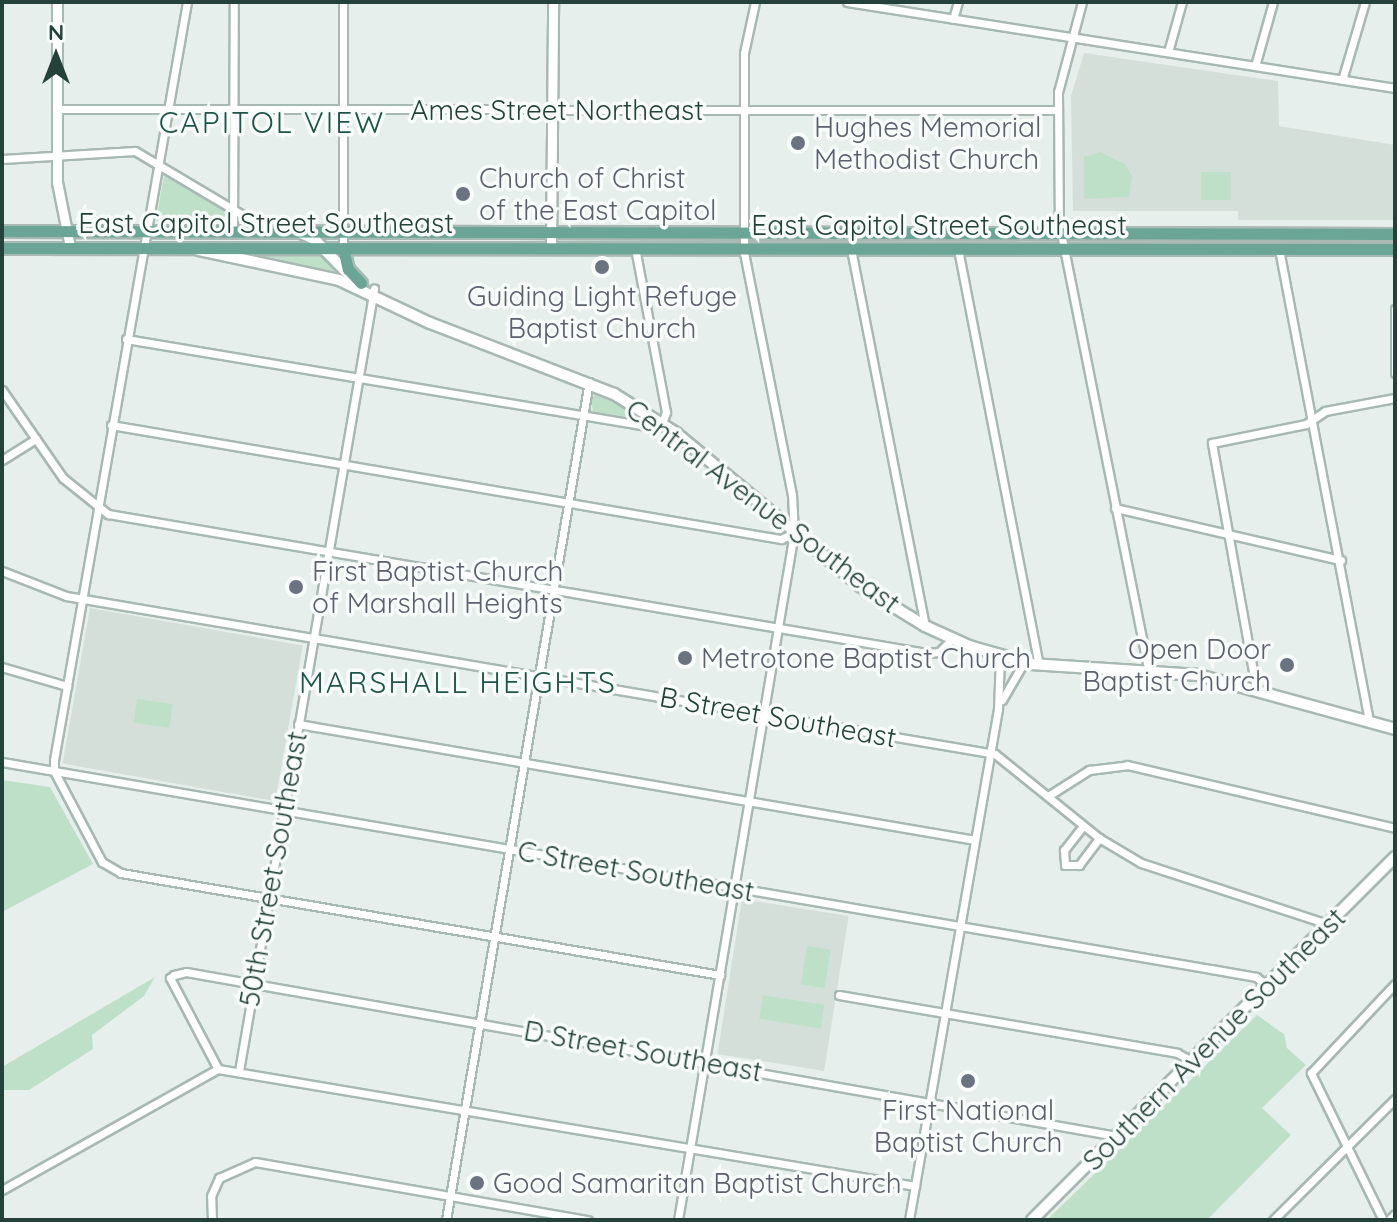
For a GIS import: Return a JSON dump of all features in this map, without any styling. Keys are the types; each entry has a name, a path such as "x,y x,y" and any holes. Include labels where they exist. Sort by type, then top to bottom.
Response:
{"main road":[{"path":"2,231 69,231 143,240 233,232 744,233 1063,241 1395,234"},
{"path":"299,232 322,248 345,276 361,283"},
{"name":"East Capitol Street Southeast","path":"2,248 70,247 143,240 189,248 958,249 1063,241 1279,249 1395,249"},
{"name":"Central Avenue Southeast","path":"189,248 325,276 373,292 476,342 589,382 662,423 860,586 952,639 1000,657 1024,662 1148,669 1256,688 1395,729"},
{"path":"343,248 348,269 373,292"},
{"name":"Southern Avenue Southeast","path":"1032,1220 1395,857"}],"street":[{"path":"57,2 57,154 70,247"},
{"path":"187,2 111,425 54,771 102,862 121,873 720,975"},
{"path":"233,232 234,2"},
{"path":"343,2 343,248"},
{"path":"551,248 553,2"},
{"path":"678,1220 794,533 792,495 744,248 745,44 755,2"},
{"path":"847,2 1395,88"},
{"path":"953,19 958,2"},
{"path":"1082,2 1057,110 1063,241 1148,669"},
{"path":"1168,52 1182,2"},
{"path":"1255,66 1273,2"},
{"path":"1342,80 1365,2"},
{"name":"Ames Street Northeast","path":"57,109 1057,110"},
{"path":"2,159 120,149 157,163 272,232"},
{"path":"126,339 642,426 662,423 665,409 635,248"},
{"path":"851,249 925,626"},
{"path":"958,249 1039,664"},
{"path":"1279,249 1341,560 1369,721"},
{"name":"50th Street Southeast","path":"239,1071 373,292"},
{"path":"1395,309 1395,373"},
{"path":"446,1220 589,382"},
{"path":"2,390 66,481 98,503 108,514 929,653 939,652 952,639"},
{"path":"1256,688 1212,443 1313,419 1325,411 1395,398"},
{"path":"111,425 778,539 794,533"},
{"path":"2,460 36,439"},
{"path":"1115,508 1341,560"},
{"name":"B Street Southeast","path":"2,571 38,589 81,599 990,753"},
{"path":"909,1220 998,709 1000,657"},
{"path":"998,709 1024,662"},
{"path":"2,667 67,686"},
{"path":"298,724 975,840"},
{"path":"990,753 1099,838 1164,873 1328,924"},
{"name":"C Street Southeast","path":"2,762 1256,977 1268,986"},
{"path":"1048,796 1083,773 1127,765 1395,828"},
{"path":"1083,826 1064,850 1065,865 1079,865 1099,838"},
{"name":"D Street Southeast","path":"218,1069 170,978 186,972 1117,1136"},
{"path":"1383,1220 1312,1077 1312,1067 1395,984"},
{"path":"839,995 1177,1053 1192,1061"},
{"path":"2,1190 218,1069 915,1186"},
{"path":"1273,1220 1395,1099"},
{"path":"212,1220 211,1196 219,1178 255,1162 588,1220"},
{"path":"1389,1220 1395,1214"}],"shaded area":[{"path":"1084,53 1278,81 1279,126 1395,145 1395,220 1238,220 1238,211 1073,211 1071,96"},
{"path":"90,608 303,646 275,801 63,764"},
{"path":"742,899 849,916 824,1071 717,1054"}],"green space":[{"path":"1100,152 1125,164 1132,176 1129,197 1084,199 1084,157"},
{"path":"1201,172 1231,172 1231,200 1201,200"},
{"path":"164,175 224,211 228,220 156,221"},
{"path":"241,254 323,254 335,271 320,271"},
{"path":"597,394 640,419 593,412 591,398"},
{"path":"137,699 173,704 169,728 134,723"},
{"path":"2,780 50,787 93,864 2,912"},
{"path":"807,946 831,950 825,988 801,985"},
{"path":"155,977 144,996 92,1035 93,1049 29,1090 2,1090 2,1067"},
{"path":"763,995 824,1005 820,1028 759,1019"},
{"path":"1257,1015 1284,1034 1287,1048 1306,1065 1262,1108 1291,1135 1207,1220 1047,1220"}],"place":[{"name":"Hughes Memorial Methodist Church","path":"798,143"},
{"name":"Church of Christ of the East Capitol","path":"463,194"},
{"name":"Guiding Light Refuge Baptist Church","path":"602,267"},
{"name":"First Baptist Church of Marshall Heights","path":"296,587"},
{"name":"Metrotone Baptist Church","path":"685,658"},
{"name":"Open Door Baptist Church","path":"1287,665"},
{"name":"First National Baptist Church","path":"968,1081"},
{"name":"Good Samaritan Baptist Church","path":"477,1183"}],"district":[{"name":"CAPITOL VIEW","path":"272,122"},
{"name":"MARSHALL HEIGHTS","path":"458,682"}]}
